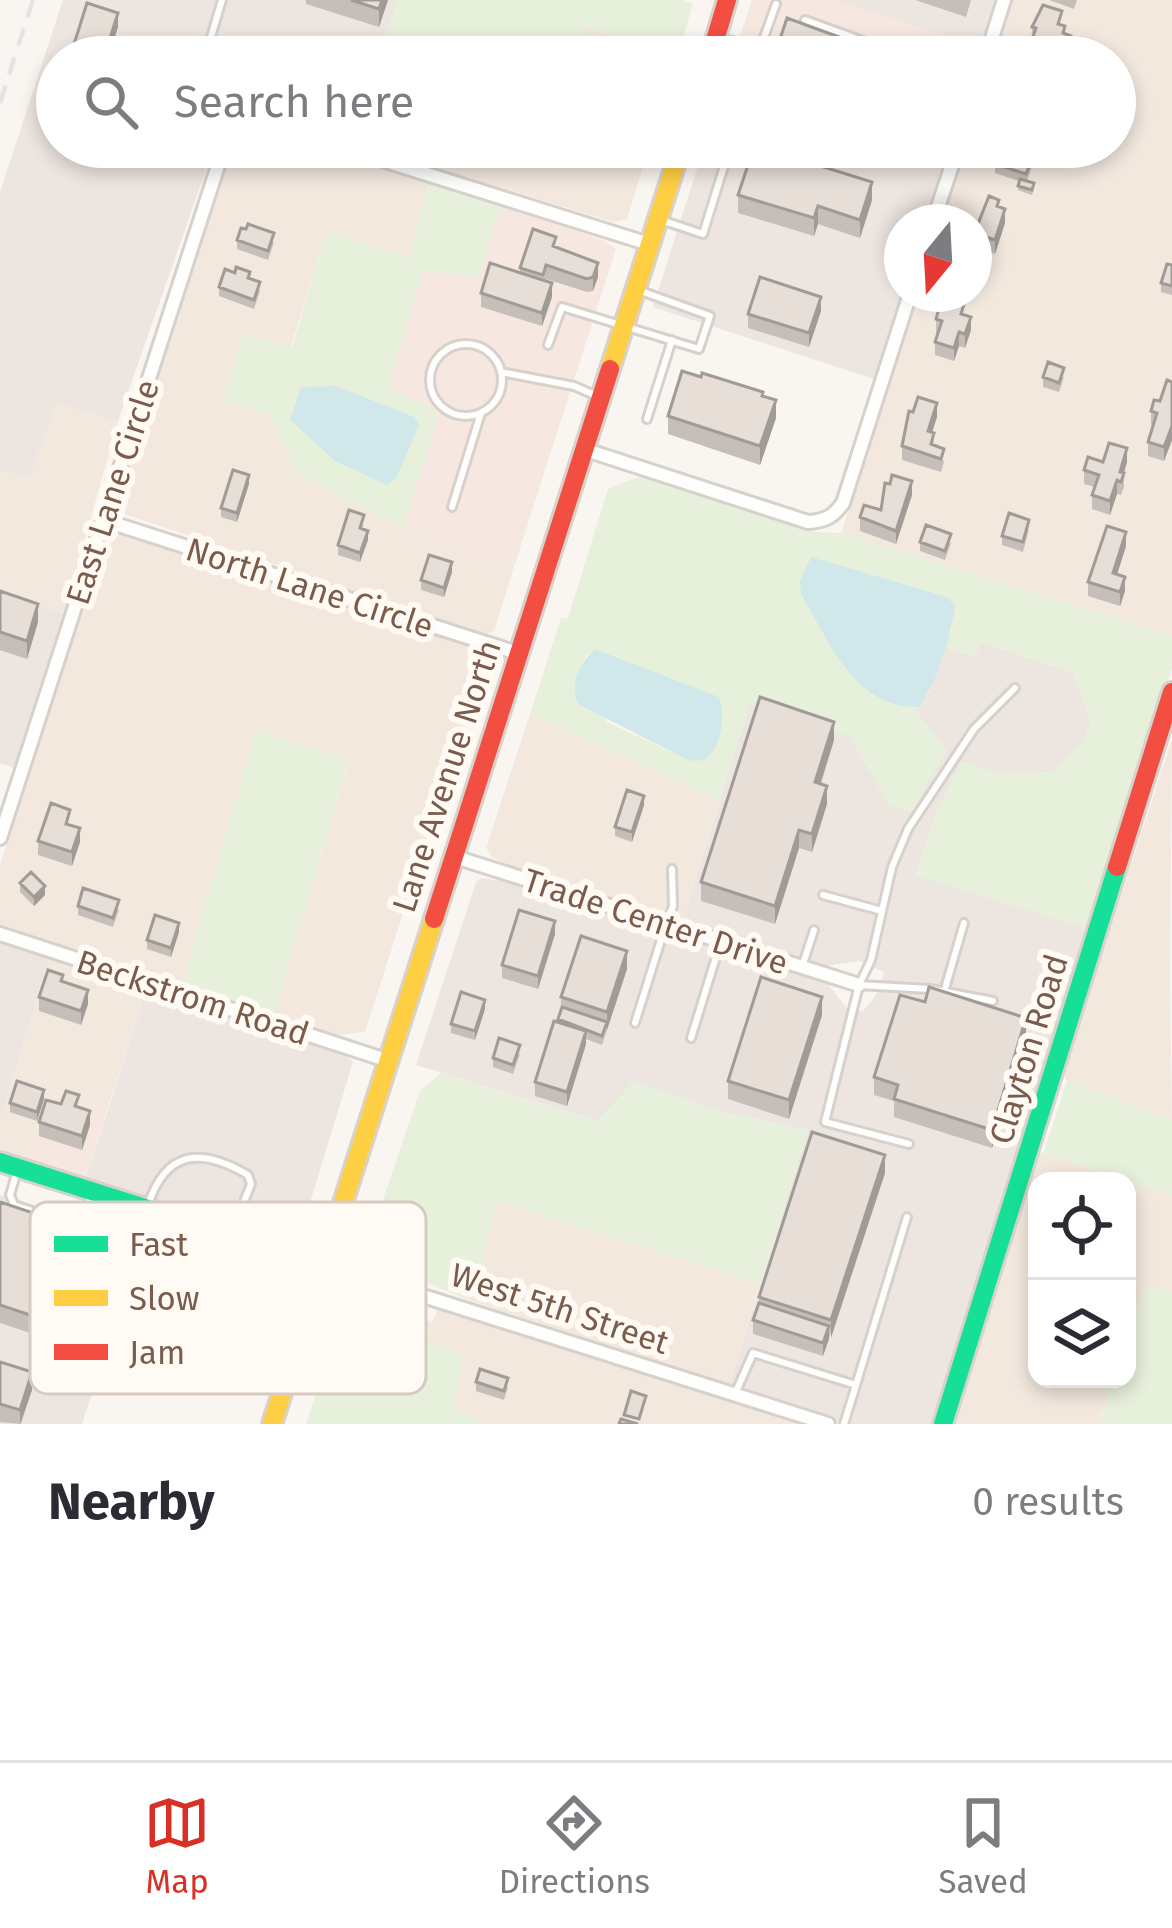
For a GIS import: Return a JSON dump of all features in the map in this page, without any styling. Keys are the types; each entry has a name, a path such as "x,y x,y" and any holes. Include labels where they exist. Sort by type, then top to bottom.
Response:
{"main road":[{"path":"716,36 728,0"},
{"name":"Lane Avenue North","path":"341,1202 674,168"},
{"name":"Clayton Road","path":"943,1424 1167,725 1172,692"},
{"name":"West 5th Street","path":"9,1164 125,1202"},
{"name":"Lane Avenue North","path":"272,1424 281,1394"}],"street":[{"path":"993,36 1004,0"},
{"name":"East Lane Circle","path":"0,838 217,168"},
{"path":"408,168 649,244"},
{"path":"939,204 951,168"},
{"path":"584,449 808,522 822,521 843,503 904,312"},
{"name":"North Lane Circle","path":"103,520 517,653"},
{"name":"Trade Center Drive","path":"452,856 859,985"},
{"name":"Beckstrom Road","path":"0,934 386,1060"},
{"name":"West 5th Street","path":"426,1297 828,1424"}],"lane":[{"path":"211,36 222,0"},
{"path":"765,36 776,4"},
{"path":"805,20 849,36"},
{"path":"658,218 703,234 723,168"},
{"path":"548,345 562,307 699,349 710,316 635,289"},
{"path":"646,418 672,340"},
{"path":"452,507 481,413 499,396 501,372 490,353 469,344 447,350 433,367 432,391 458,415 481,413"},
{"path":"501,372 560,383 600,397"},
{"path":"909,1144 825,1121 892,867 908,829 974,729 1015,688"},
{"path":"635,1023 673,906 672,869"},
{"path":"823,895 882,911"},
{"path":"944,992 964,923"},
{"path":"802,967 814,930"},
{"path":"691,1039 722,941"},
{"path":"859,985 993,1001"},
{"path":"150,1202 160,1175 184,1158 234,1167 248,1175 251,1184 244,1202"},
{"path":"9,1164 10,1196 14,1204 30,1210"},
{"path":"90,1202 93,1192"},
{"path":"844,1424 907,1217"},
{"path":"735,1395 753,1353 856,1385"}],"shaded area":[{"path":"63,0 399,0 385,36 51,36"},
{"path":"752,0 835,0 946,36 740,36"},
{"path":"835,0 999,0 987,36 946,36"},
{"path":"1012,0 1172,0 1172,636 841,533 912,312 992,312 992,204 947,204 958,168 1136,168 1136,36 1001,36"},
{"path":"583,26 616,36 579,36"},
{"path":"36,82 36,168 207,168 118,421 56,402 30,479 0,470 0,192"},
{"path":"226,168 385,168 429,182 409,258 326,233 270,415 298,473 404,528 513,570 494,631 485,635 121,513 121,492"},
{"path":"436,168 643,168 627,219 613,222"},
{"path":"697,168 945,168 934,204 884,204 884,312 899,312 877,380 653,307"},
{"path":"500,205 603,240 616,249 513,570 404,528 439,412 388,387 423,271 479,277"},
{"path":"56,401 118,421 64,614 0,592 0,470 30,479"},
{"path":"121,534 466,644 485,657 365,1032 338,1035 273,1016 349,761 257,732 181,987 0,928 0,865 103,543"},
{"path":"0,592 64,614 16,769 0,763"},
{"path":"981,642 1073,673 1091,722 1083,742 1053,772 1000,774 961,762 934,819 916,875 1086,928 931,1424 847,1424 729,1386 808,1130 731,1114 598,1121 416,1065 476,882 482,878 511,882 827,983 849,1011 863,1011 876,995 884,972 860,961 825,966 683,920 749,704 850,736 890,806 947,750 913,708 920,707 929,692 945,647 974,656"},
{"path":"530,714 719,800 683,920 493,858 486,848"},
{"path":"1172,739 1172,1120 1067,1081 1063,1073"},
{"path":"0,943 49,958 0,1120"},
{"path":"49,958 146,990 108,1106 53,1089 28,1163 0,1154 0,1120"},
{"path":"146,990 341,1051 353,1062 310,1202 150,1202 85,1181"},
{"path":"52,1089 108,1106 85,1181 28,1163"},
{"path":"1044,1152 1104,1172 1033,1172 1038,1155"},
{"path":"1136,1183 1172,1195 1172,1293 1145,1287 1136,1313"},
{"path":"1028,1186 1028,1388 1111,1388 1100,1419 1109,1424 951,1424"},
{"path":"0,1195 30,1204 30,1394 92,1394 82,1424 0,1424"},
{"path":"498,1200 760,1284 729,1386 469,1300"},
{"path":"439,1306 805,1424 477,1424 479,1418 453,1409 426,1338"}],"green space":[{"path":"399,0 683,0 693,4 684,36 616,36 584,26 580,36 385,36"},
{"path":"429,182 500,205 479,277 423,271 388,387 439,411 404,528 297,473 270,415 223,400 243,333 292,348 326,232 409,258"},
{"path":"641,476 1172,636 1172,669 1086,928 916,876 934,819 961,761 1000,774 1053,772 1083,742 1090,722 1073,673 982,642 975,656 945,647 952,626 871,694 913,708 947,750 911,812 890,806 850,736 750,705 719,800 530,714 561,618 568,618 608,489","holes":["595,649 718,697 684,758 607,722 576,680 586,656"]},
{"path":"256,731 349,760 273,1016 181,987"},
{"path":"441,1073 597,1121 634,1081 731,1114 808,1130 760,1284 498,1201 469,1300 426,1283 426,1202 382,1202 420,1091"},
{"path":"1067,1081 1172,1120 1172,1195 1136,1183 1136,1172 1104,1172 1044,1152"},
{"path":"1145,1286 1172,1293 1172,1424 1100,1420 1111,1388 1136,1388 1136,1312"},
{"path":"426,1338 463,1356 453,1409 479,1418 477,1424 306,1424 316,1394 426,1394"}],"water":[{"path":"336,386 414,417 419,425 397,477 387,485 335,461 290,420 301,387"},
{"path":"811,557 947,597 955,606 942,658 920,707 878,697 847,669 801,594 800,581"},
{"path":"595,649 719,697 721,731 712,752 696,761 684,758 578,704 577,674"}],"building":[{"path":"351,0 382,0 379,9"},
{"path":"87,3 118,13 111,36 77,36"},
{"path":"1043,5 1062,11 1058,24 1071,36 1033,36 1036,28 1032,27"},
{"path":"787,18 836,36 781,36"},
{"path":"747,168 827,168 872,182 860,220 818,206 814,218 738,195"},
{"path":"1020,179 1034,183 1032,190 1018,186"},
{"path":"989,196 1005,209 995,240 992,204 986,204"},
{"path":"248,224 274,233 268,251 237,240"},
{"path":"533,229 556,237 553,246 598,263 593,277 546,265 543,275 520,268"},
{"path":"490,263 552,283 542,313 481,293"},
{"path":"1167,264 1172,265 1172,286 1161,283"},
{"path":"236,267 260,282 254,300 219,287 225,269 235,273"},
{"path":"760,277 821,297 809,333 748,314"},
{"path":"938,312 971,317 954,348 935,342 942,321 936,319"},
{"path":"1048,362 1064,368 1059,383 1043,377"},
{"path":"682,371 701,377 702,373 776,400 760,446 668,416"},
{"path":"1167,380 1172,382 1172,426 1164,447 1148,442 1157,413 1151,411 1154,400 1160,401"},
{"path":"918,397 937,403 928,431 934,433 931,444 944,449 941,459 902,446 909,411 913,412"},
{"path":"1109,443 1127,448 1120,472 1124,473 1110,501 1092,495 1099,475 1084,470 1088,457 1103,462"},
{"path":"233,470 249,475 237,513 221,508"},
{"path":"892,475 912,481 896,531 860,517 864,505 881,510 885,483 890,484"},
{"path":"349,510 364,515 360,528 368,531 360,553 338,545"},
{"path":"1009,513 1029,520 1023,542 1002,536"},
{"path":"926,525 951,534 945,551 920,542"},
{"path":"1107,526 1126,532 1113,573 1125,577 1120,592 1088,582"},
{"path":"429,555 452,562 444,588 421,580"},
{"path":"0,591 38,604 27,641 0,632"},
{"path":"760,697 834,722 815,782 827,786 812,834 799,830 775,906 701,882"},
{"path":"627,790 644,796 632,832 615,827"},
{"path":"51,803 70,810 66,824 80,828 72,852 38,841"},
{"path":"31,872 45,886 34,897 20,883"},
{"path":"83,888 119,900 113,918 78,906"},
{"path":"519,910 555,921 538,976 502,965"},
{"path":"155,915 179,923 171,948 147,940"},
{"path":"581,936 627,951 607,1012 561,997"},
{"path":"48,970 63,975 61,981 88,990 81,1011 39,997"},
{"path":"761,977 822,997 789,1100 728,1081"},
{"path":"929,987 1026,1018 992,1130 894,1099 898,1085 874,1077 900,995 925,1002"},
{"path":"461,992 485,1000 475,1031 451,1024"},
{"path":"562,1007 607,1022 602,1036 558,1019"},
{"path":"554,1021 586,1031 567,1092 535,1082"},
{"path":"499,1038 520,1045 513,1065 493,1058"},
{"path":"17,1081 44,1090 37,1112 10,1103"},
{"path":"66,1091 79,1095 75,1106 90,1111 82,1136 39,1122 46,1100 61,1104"},
{"path":"812,1132 885,1155 831,1320 759,1297"},
{"path":"0,1202 30,1212 30,1315 0,1305"},
{"path":"759,1303 829,1326 823,1343 753,1320"},
{"path":"0,1362 30,1371 20,1410 0,1404"},
{"path":"480,1369 508,1378 504,1391 476,1382"},
{"path":"631,1391 646,1396 639,1419 624,1415"}],"railway":[{"path":"0,103 33,0"}],"traffic: fast":[{"path":"943,1424 1117,867"},
{"path":"0,1162 126,1202"}],"traffic: slow":[{"path":"610,369 674,168"},
{"path":"343,1202 434,919"},
{"path":"272,1424 282,1394"}],"traffic: jam":[{"path":"716,36 727,0"},
{"path":"434,919 610,369"},
{"path":"1117,867 1172,692"}]}
